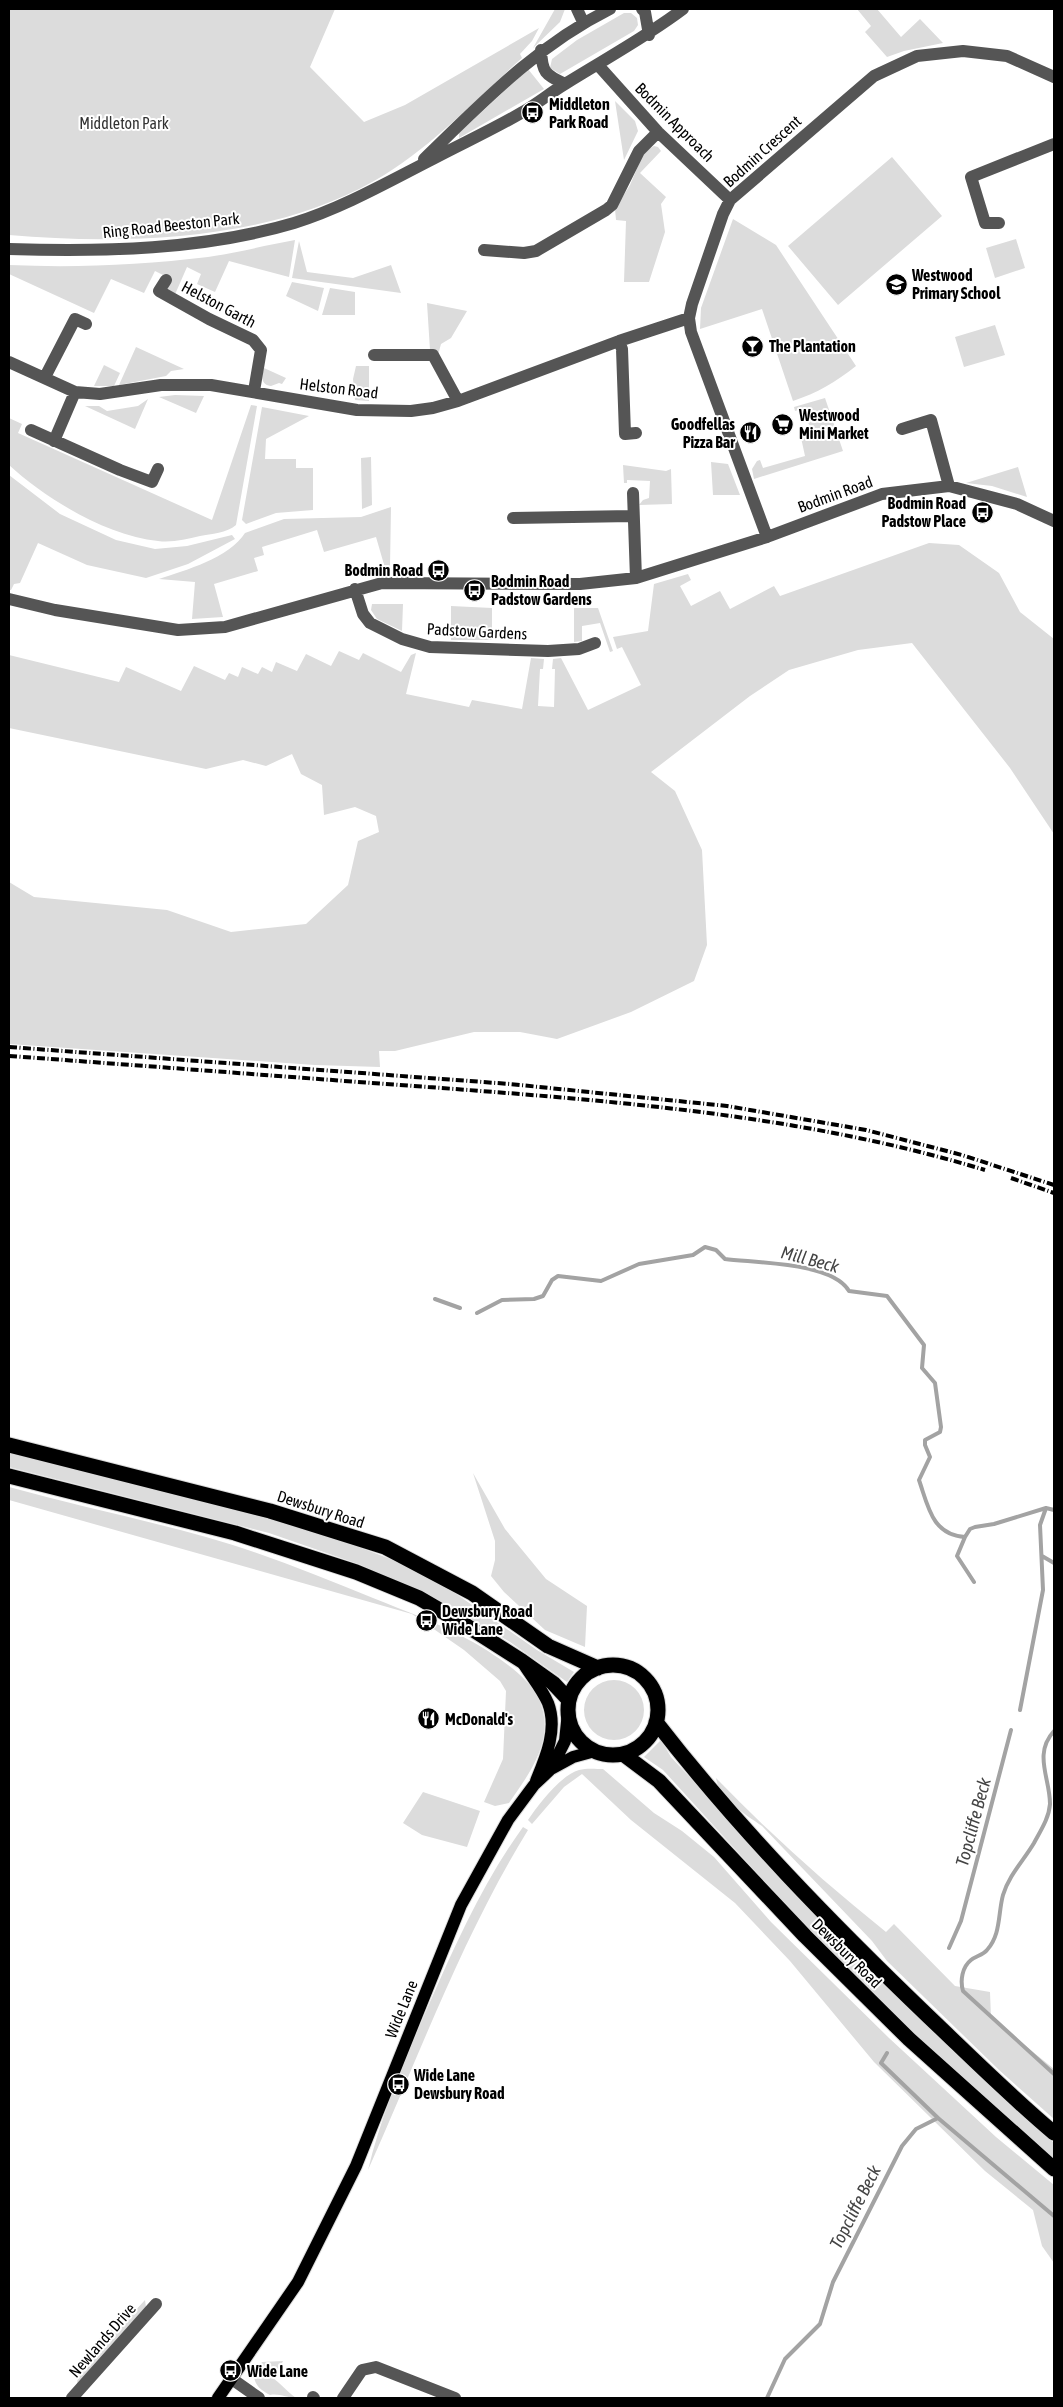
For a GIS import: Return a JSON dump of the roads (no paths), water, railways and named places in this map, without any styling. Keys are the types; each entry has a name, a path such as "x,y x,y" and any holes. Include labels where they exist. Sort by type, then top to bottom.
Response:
{"highway":[{"name":"Dewsbury Road","path":"9,1446 270,1510 385,1548 472,1593 548,1646 598,1668 607,1666 626,1667 643,1677 650,1684 657,1702 656,1722 683,1757 748,1831 870,1960 1026,2109 1054,2133"},
{"path":"9,1476 235,1533 356,1572 419,1598 522,1661 553,1683 569,1706"},
{"path":"598,1668 585,1675 575,1686 569,1706 570,1724 576,1736 584,1745 604,1754 623,1754 644,1743 652,1733 656,1722"},
{"name":"Dewsbury Road","path":"623,1754 659,1781 812,1943 909,2038 1054,2169"}],"main road":[{"path":"522,1661 548,1703 550,1719 550,1742 534,1785"},
{"name":"Wide Lane","path":"551,1769 565,1741 569,1706"},
{"name":"Wide Lane","path":"218,2398 298,2282 356,2166 461,1905 508,1820 534,1785 551,1769 572,1758 595,1751"}],"street":[{"path":"577,9 583,22 610,9"},
{"path":"642,9 645,12 649,35"},
{"path":"598,65 649,35 683,9"},
{"name":"Ring Road Beeston Park","path":"413,169 541,50 583,22"},
{"path":"541,50 542,66 549,76 565,84"},
{"name":"Bodmin Crescent","path":"767,537 691,332 689,318 695,295 730,200 874,76 917,56 963,51 1007,56 1052,72"},
{"name":"Ring Road Beeston Park","path":"9,248 111,249 212,240 249,234 315,215 363,195 522,113 565,84 598,65"},
{"name":"Bodmin Approach","path":"598,65 658,132 730,200"},
{"path":"484,250 524,253 536,251 606,210 612,205 639,151 658,132"},
{"path":"1000,223 985,223 971,176 1054,144"},
{"name":"Helston Garth","path":"166,280 159,292 253,340 261,350 254,392"},
{"name":"Helston Road","path":"9,362 75,392 100,394 161,385 211,385 357,410 411,410 433,408 458,401 619,341 689,318"},
{"path":"45,377 76,319 86,324"},
{"path":"619,341 622,349 625,434 636,434"},
{"path":"374,355 433,355 458,401"},
{"path":"54,440 75,392"},
{"path":"902,429 931,420 950,486"},
{"path":"31,430 120,470 152,482 158,469"},
{"name":"Bodmin Road","path":"9,599 55,610 163,627 198,630 224,627 382,582 580,584 636,578 767,537 882,494 950,486 1017,504 1054,521"},
{"path":"633,493 632,516 636,578"},
{"path":"513,518 632,516"},
{"name":"Padstow Gardens","path":"355,589 363,614 370,623 402,639 430,647 548,651 579,648 595,643"},
{"name":"Newlands Drive","path":"72,2398 156,2304"},
{"path":"342,2398 362,2370 376,2367 455,2398"},
{"path":"232,2380 259,2398"}],"waterway":[{"name":"Mill Beck","path":"477,1313 502,1300 534,1299 543,1296 552,1280 558,1276 601,1281 639,1264 693,1255 705,1247 716,1250 725,1259 773,1263 810,1269 827,1274 840,1281 849,1291 887,1296 924,1345 922,1368 935,1383 941,1427 940,1432 925,1440 930,1457 919,1480 929,1509 938,1525 945,1531 965,1537 970,1529 975,1527 994,1524 1046,1508 1054,1510"},
{"name":"Mill Beck","path":"435,1299 460,1308"},
{"name":"Topcliffe Beck","path":"1020,1710 1043,1590 1040,1525 1046,1508"},
{"path":"965,1537 957,1556 974,1582"},
{"path":"1042,1556 1054,1563"},
{"name":"Topcliffe Beck","path":"949,1948 961,1921 1011,1730"},
{"path":"1054,1731 1048,1740 1044,1757 1050,1804 1046,1819 1034,1843 1006,1888 1001,1902 997,1931 992,1944 985,1952 968,1963 962,1974 963,1991 1054,2074"},
{"name":"Topcliffe Beck","path":"767,2398 785,2359 820,2324 833,2282 902,2146 916,2129 938,2118 881,2063 887,2053"},
{"path":"938,2118 1054,2216"}],"railway":[{"path":"9,1047 510,1084 727,1106 866,1130 962,1155 1054,1185"},
{"path":"9,1056 498,1092 709,1113 779,1123 848,1136 917,1151 985,1170"},
{"path":"1011,1178 1054,1193"}],"place":[{"name":"Middleton Park Road","path":"533,113"},
{"name":"Westwood Primary School","path":"896,284"},
{"name":"The Plantation","path":"753,346"},
{"name":"Westwood Mini Market","path":"783,424"},
{"name":"Goodfellas Pizza Bar","path":"751,433"},
{"name":"Bodmin Road Padstow Place","path":"982,512"},
{"name":"Bodmin Road","path":"439,570"},
{"name":"Bodmin Road Padstow Gardens","path":"475,590"},
{"name":"Dewsbury Road Wide Lane","path":"426,1620"},
{"name":"McDonald's","path":"429,1719"},
{"name":"Wide Lane Dewsbury Road","path":"398,2084"},
{"name":"Wide Lane","path":"231,2371"}],"park label":[{"name":"Middleton Park","path":"124,123"}]}
